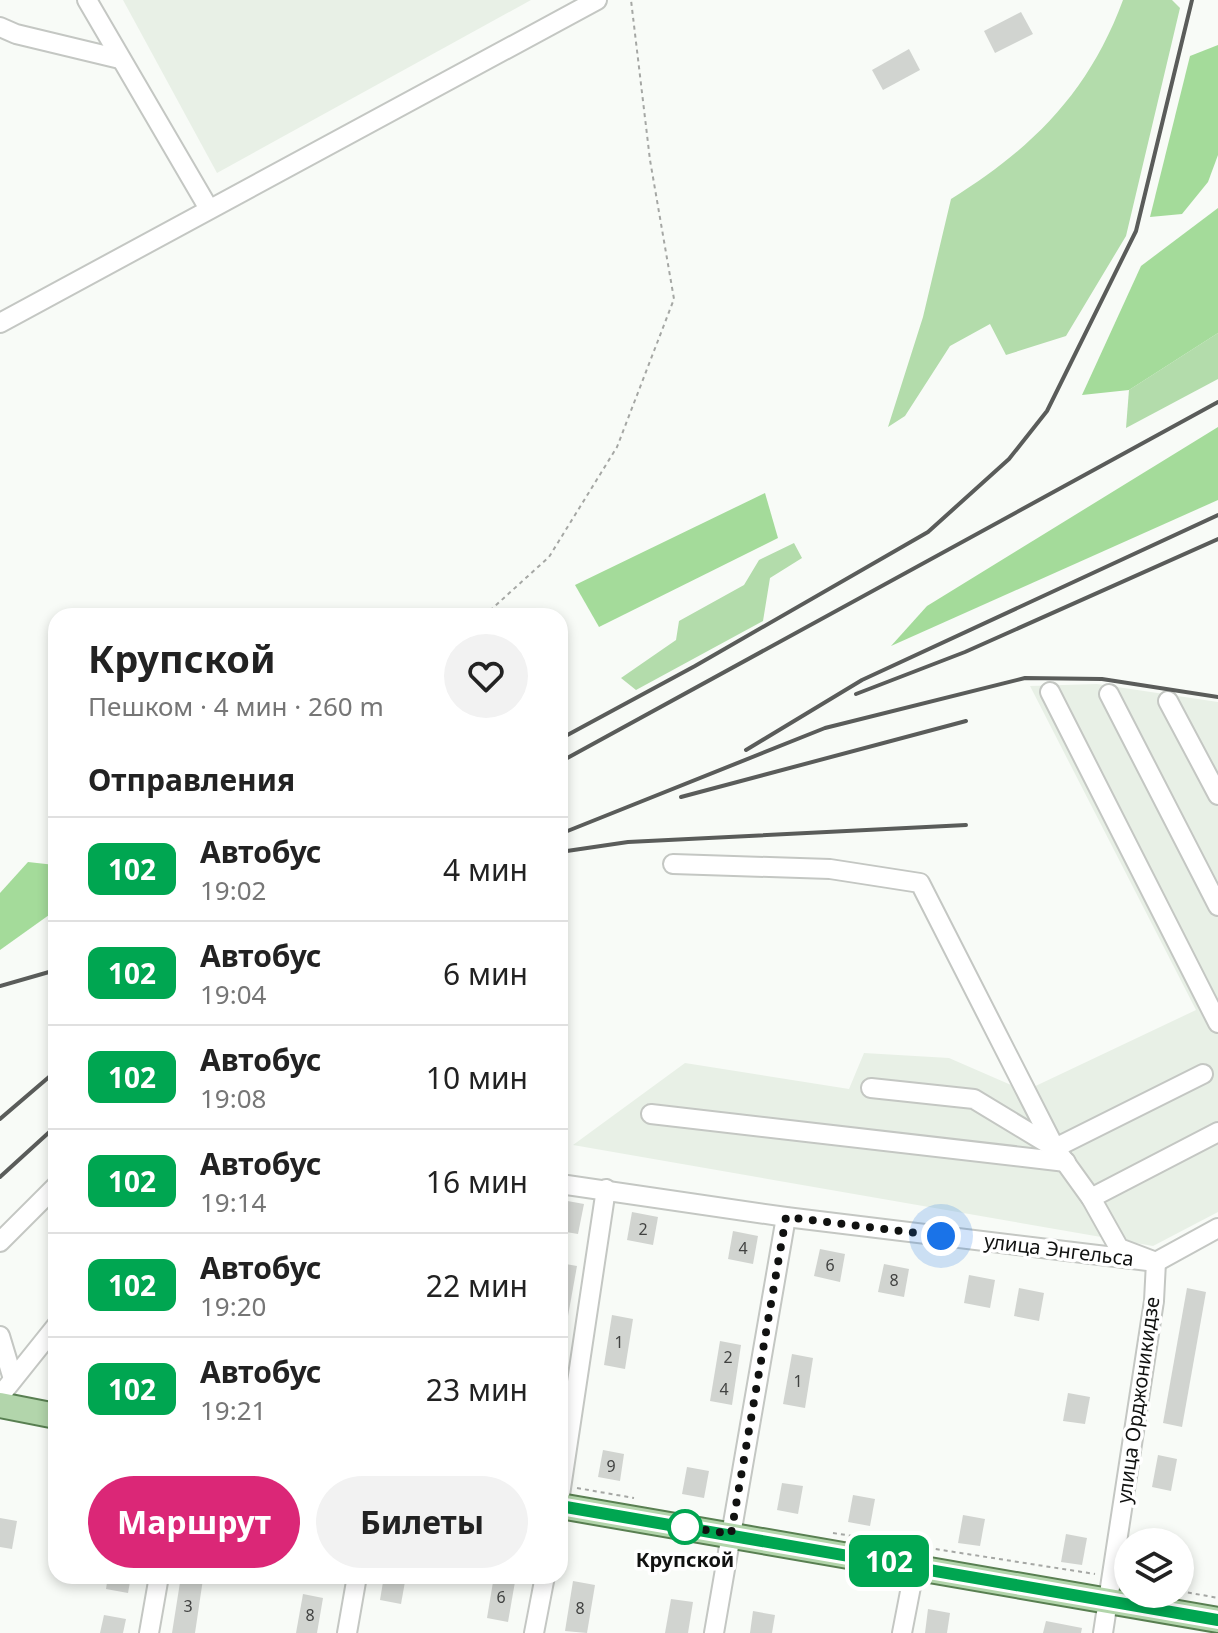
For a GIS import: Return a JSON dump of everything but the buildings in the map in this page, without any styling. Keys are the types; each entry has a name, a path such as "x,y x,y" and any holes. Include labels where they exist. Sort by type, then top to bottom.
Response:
{"main road":[{"path":"0,1405 48,1414"},
{"path":"568,1497 731,1534 915,1566 1111,1588 1218,1620"}],"street":[{"path":"87,0 209,209"},
{"path":"0,323 597,0"},
{"path":"0,27 16,34 120,59"},
{"path":"1050,692 1218,1023"},
{"path":"1109,694 1218,906"},
{"path":"1168,701 1218,795"},
{"path":"673,864 830,869 920,883 1060,1155 1091,1198 1119,1248 1156,1262"},
{"path":"651,1114 1060,1155 1203,1074"},
{"path":"871,1088 974,1099 1060,1155"},
{"path":"1091,1198 1218,1132"},
{"name":"улица Энгельса","path":"568,1185 786,1217 1156,1262 1218,1228"},
{"path":"568,1447 606,1189"},
{"path":"0,1242 48,1194"},
{"path":"714,1633 786,1217"},
{"name":"улица Орджоникидзе","path":"1103,1633 1154,1301 1156,1262"},
{"path":"0,1336 13,1379"},
{"path":"0,1396 48,1336"},
{"path":"902,1633 915,1566"},
{"path":"149,1633 158,1584"},
{"path":"347,1633 356,1584"},
{"path":"534,1633 543,1584"}],"path":[{"path":"493,608 549,557 617,447 674,299 650,160 631,0"},
{"path":"568,1495 640,1499"},
{"path":"829,1532 1111,1588"},
{"path":"1194,1594 1218,1598"}],"shaded area":[{"path":"123,0 531,0 217,173"},
{"path":"1097,684 1218,702 1218,1212 1153,1246 573,1145 685,1063 849,1089 864,1053 949,1058 1025,1091 1196,1010 1030,686"}],"green space":[{"path":"1123,0 1172,0 1180,8 1126,236 1066,336 1006,355 990,324 950,346 905,416 888,427 923,317 951,199 1008,159 1055,115 1093,63"},
{"path":"1218,45 1218,155 1208,182 1182,214 1150,217 1190,56"},
{"path":"1218,208 1218,333 1129,390 1082,395 1141,266"},
{"path":"1218,333 1218,379 1126,428 1129,390"},
{"path":"1218,427 1218,500 891,646 927,606"},
{"path":"765,493 778,538 599,627 575,585"},
{"path":"794,543 802,558 770,578 763,621 636,690 621,678 676,640 679,621 744,585 759,560"},
{"path":"28,862 48,864 48,916 0,950 0,893"}],"railway":[{"path":"568,735 695,666 928,532 1009,459 1047,411 1136,231 1192,0"},
{"path":"568,758 1218,402"},
{"path":"746,750 862,680 1218,515"},
{"path":"856,694 965,652 1218,539"},
{"path":"568,831 825,728 1025,678 1102,679 1218,697"},
{"path":"681,797 966,721"},
{"path":"568,851 628,842 966,825"},
{"path":"0,986 48,972"},
{"path":"0,1119 48,1078"},
{"path":"0,1177 48,1133"}],"bus line":[{"name":"102","path":"568,1507 1218,1620"}],"place":[{"name":"Крупской","path":"685,1527"}],"route":[{"path":"685,1527 674,1525 731,1534 786,1217 941,1236"}]}
